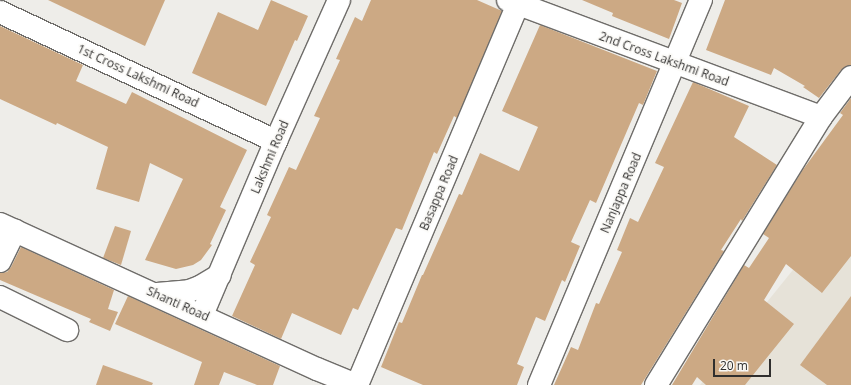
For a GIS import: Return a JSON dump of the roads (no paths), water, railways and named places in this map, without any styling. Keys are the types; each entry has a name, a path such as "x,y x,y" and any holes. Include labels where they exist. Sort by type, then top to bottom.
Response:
{"street":[{"name":"Lakshmi Road","path":"202,315 339,0"},
{"name":"Nanjappa Road","path":"539,385 676,63 701,0"},
{"name":"2nd Cross Lakshmi Road","path":"515,1 821,117"},
{"name":"Basappa Road","path":"357,385 515,1"},
{"name":"1st Cross Lakshmi Road","path":"0,12 276,142"},
{"path":"656,385 821,117 851,77"},
{"name":"Shanti Road","path":"7,227 202,315 312,377 357,385"},
{"path":"0,261 7,227"},
{"path":"156,294 173,294 189,291 200,287 220,275"},
{"path":"0,297 67,330"}]}
